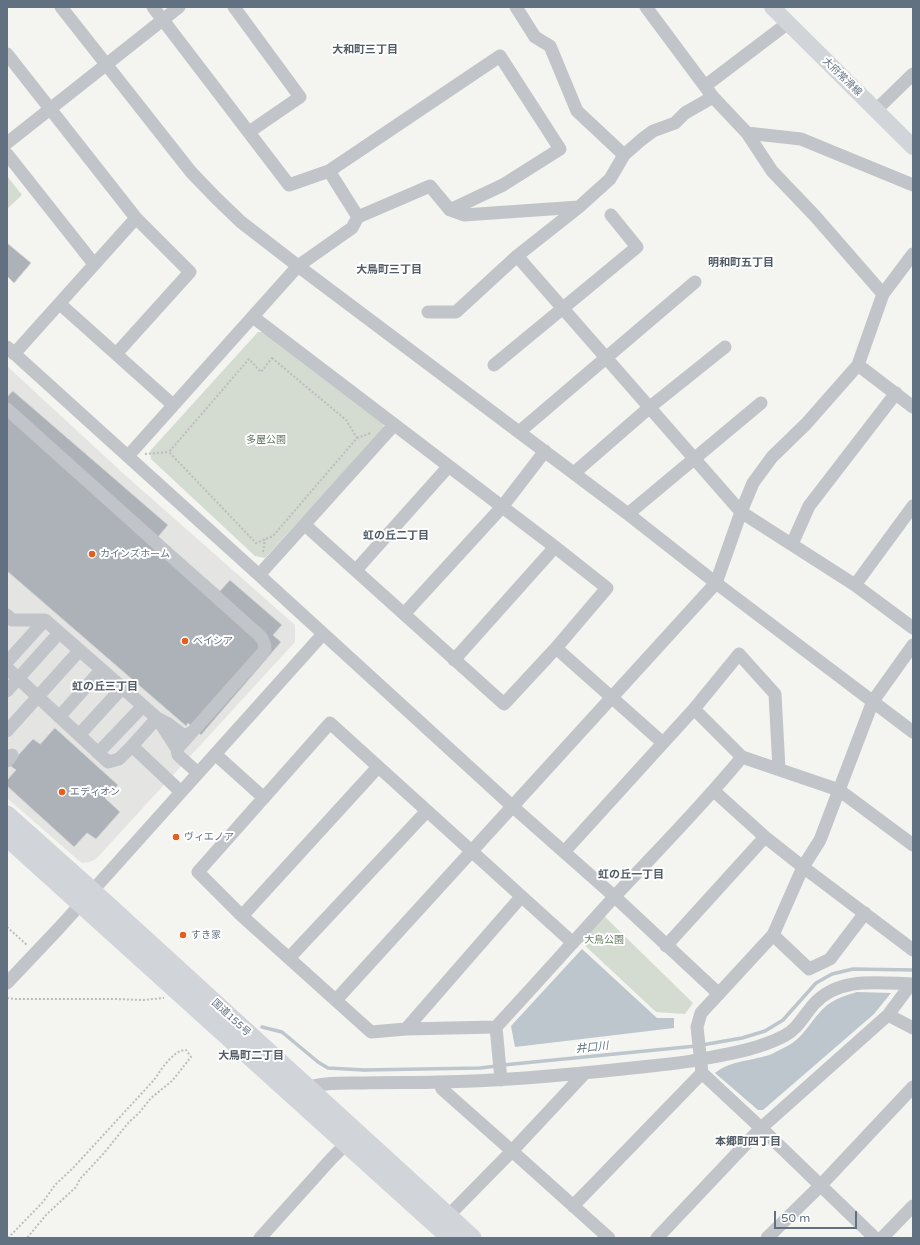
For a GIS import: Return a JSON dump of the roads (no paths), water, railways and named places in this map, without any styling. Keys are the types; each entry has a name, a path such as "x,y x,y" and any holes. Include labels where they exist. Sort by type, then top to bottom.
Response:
{"highway":[{"name":"国道155号","path":"7,815 176,989 451,1238"},
{"name":"国道155号","path":"7,837 86,897 306,1088 472,1238"}],"main road":[{"name":"大府常滑線","path":"772,7 913,147"}],"street":[{"path":"60,7 187,167 241,222 574,473 716,583 913,732"},
{"path":"153,7 289,185 329,172 500,56 560,149 503,185 450,210"},
{"path":"7,143 179,7"},
{"path":"234,7 300,97 249,132"},
{"path":"516,7 535,38 550,46 577,111 624,156"},
{"path":"646,7 713,97 747,133 772,171 815,216 883,294"},
{"path":"705,86 788,23"},
{"path":"7,54 136,218 190,272 116,354"},
{"path":"876,110 913,74"},
{"path":"428,312 456,312 517,256 579,207 610,180 624,156 641,140 653,132 675,123 685,113 713,97"},
{"path":"747,133 801,139 913,185"},
{"path":"7,154 94,264"},
{"path":"329,172 358,217"},
{"path":"128,456 298,266 352,228 358,217 430,186 450,210 464,215 579,207"},
{"path":"494,365 637,247 611,215"},
{"path":"136,218 60,304 11,350 719,994"},
{"path":"336,1000 611,696 716,583 753,483 772,457 806,424 858,365 883,294 913,254"},
{"path":"517,256 741,512 855,585 913,628"},
{"path":"519,432 695,282"},
{"path":"60,304 173,405"},
{"path":"253,317 607,588 556,648 504,704 305,524"},
{"path":"574,473 650,407 726,347"},
{"path":"858,365 913,407"},
{"path":"792,544 809,506 896,393"},
{"path":"628,514 761,403"},
{"path":"7,409 251,628 262,638 265,643 264,650 177,749"},
{"path":"259,575 394,425"},
{"path":"404,614 502,507 545,451"},
{"path":"356,570 449,466"},
{"path":"855,585 913,506"},
{"path":"454,660 555,547"},
{"path":"9,620 45,620 157,718 184,736 192,732"},
{"path":"7,662 45,620"},
{"path":"7,691 59,633"},
{"path":"7,983 36,953 323,634"},
{"path":"875,1238 702,1073 697,1027 701,1014 773,935 803,867 820,840 873,701 913,646"},
{"path":"556,648 662,743"},
{"path":"7,732 79,651"},
{"path":"564,852 694,709 739,654 775,694 779,769"},
{"path":"7,668 108,762 119,759 157,718"},
{"path":"59,717 101,670"},
{"path":"79,735 122,688"},
{"path":"98,753 143,706"},
{"path":"694,709 742,756 839,790 913,845"},
{"path":"157,718 177,749 178,755 198,773"},
{"path":"573,943 472,851 426,812 330,723 198,872 242,916 371,1032 406,1028 496,1027 573,943 614,897 714,791 742,756"},
{"path":"132,746 181,792"},
{"path":"215,754 264,798"},
{"path":"242,916 378,767"},
{"path":"714,791 765,837 913,950"},
{"path":"288,958 426,812"},
{"path":"666,946 765,837"},
{"path":"406,1028 522,897"},
{"path":"773,935 809,969 830,959 865,913"},
{"path":"306,1088 326,1083 502,1080 584,1074 700,1060 748,1049 768,1043 785,1035 800,1023 814,1003 843,985 864,983 912,984"},
{"path":"657,1238 761,1128 888,1015 912,984"},
{"path":"888,1015 913,1028"},
{"path":"496,1027 502,1080"},
{"path":"574,1206 702,1073"},
{"path":"448,1216 584,1074"},
{"path":"439,1082 442,1090 512,1150 609,1238"},
{"path":"767,1238 820,1186 913,1087"},
{"path":"260,1238 347,1143"},
{"path":"882,1238 913,1206"}],"waterway":[{"name":"井口川","path":"702,1045 742,1038 765,1031 783,1020 816,983 832,974 853,969 913,970"},
{"name":"井口川","path":"262,1027 282,1032 318,1062 328,1068 364,1070 480,1068 497,1066"},
{"name":"井口川","path":"503,1065 696,1046"}],"place":[{"name":"カインズホーム","path":"92,554"},
{"name":"ベイシア","path":"185,641"},
{"name":"エディオン","path":"62,792"},
{"name":"ヴィエノア","path":"176,837"},
{"name":"すき家","path":"183,935"}],"district":[{"name":"大和町三丁目","path":"365,50"},
{"name":"明和町五丁目","path":"741,263"},
{"name":"大鳥町三丁目","path":"389,270"},
{"name":"虹の丘二丁目","path":"396,536"},
{"name":"虹の丘三丁目","path":"105,687"},
{"name":"虹の丘一丁目","path":"631,875"},
{"name":"大鳥町二丁目","path":"251,1056"},
{"name":"本郷町四丁目","path":"748,1142"}],"park label":[{"name":"多屋公園","path":"266,440"},
{"name":"大鳥公園","path":"604,940"}]}
